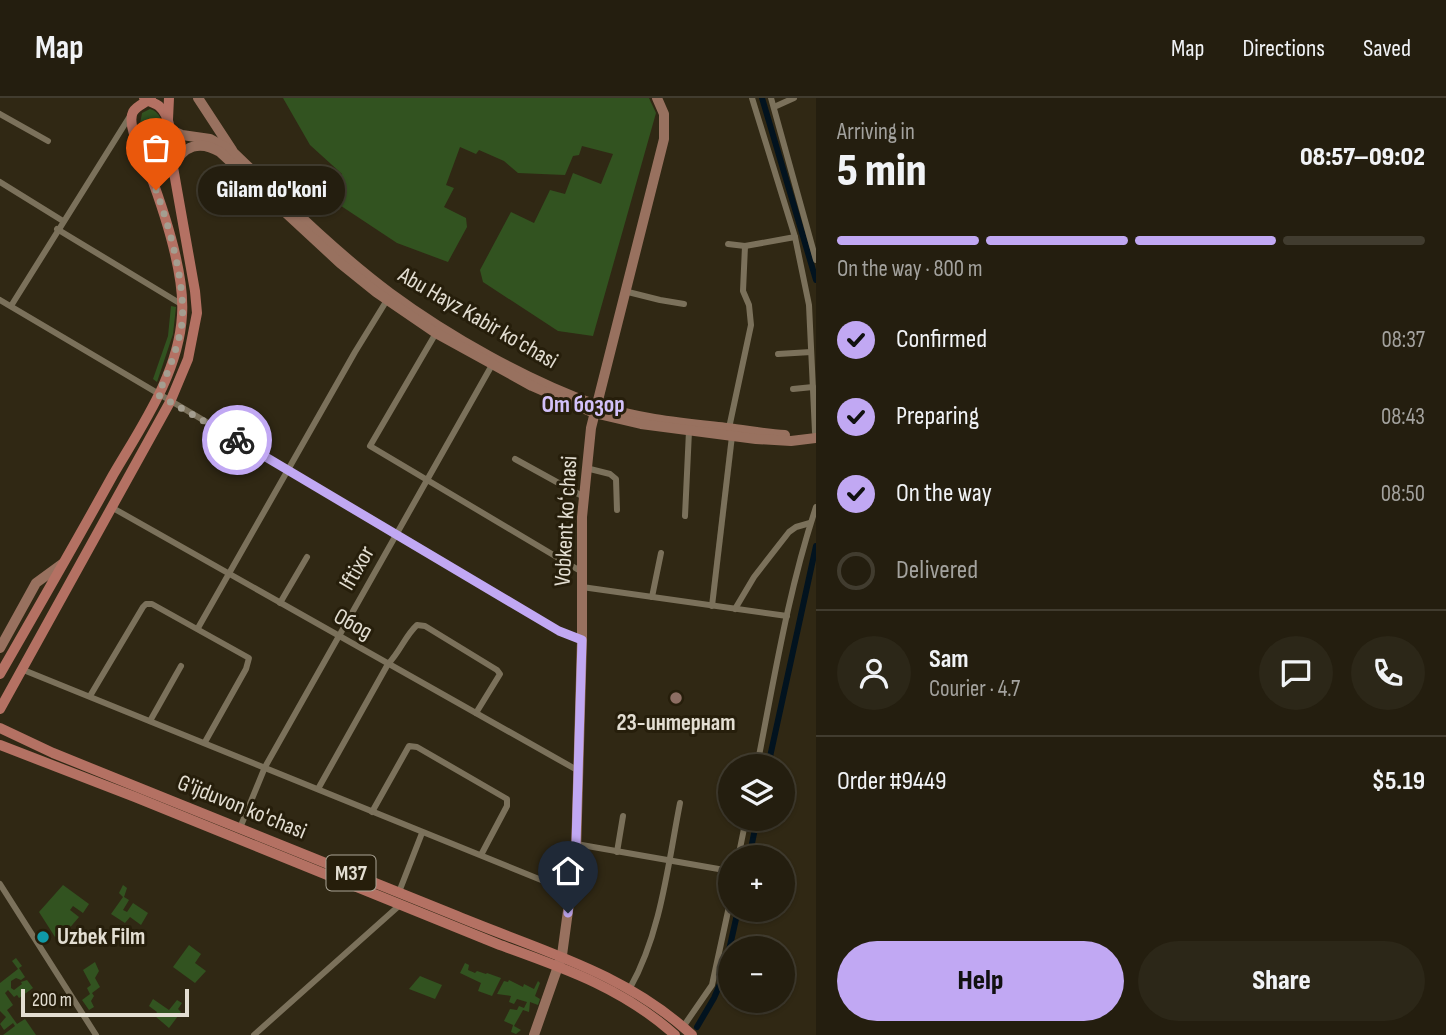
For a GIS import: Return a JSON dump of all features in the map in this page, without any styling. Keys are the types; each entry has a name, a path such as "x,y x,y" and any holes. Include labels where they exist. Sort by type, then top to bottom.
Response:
{"main road":[{"path":"0,674 158,395 177,343 183,306 166,222 131,124 133,112 130,98"},
{"path":"0,709 170,402 188,359 197,313 173,167 169,98"},
{"path":"198,98 223,133 232,151"},
{"name":"Vobkent koʻchasi","path":"534,1035 560,960 572,892 576,844 586,468 595,409 664,139 664,114 657,98"},
{"path":"133,112 148,99 160,107 169,124"},
{"name":"Abu Hayz Kabir ko'chasi","path":"169,124 182,135 210,139 232,151 340,263 387,300 436,333 542,391 641,424 689,431 783,435 816,432"},
{"name":"Abu Hayz Kabir ko'chasi","path":"173,167 186,149 196,145 208,146 231,160 412,309 509,365 595,409 779,441 816,438"},
{"path":"149,171 164,174 173,167"},
{"path":"0,648 36,583 65,561"},
{"name":"G'ijduvon ko'chasi","path":"0,728 53,753 630,988 683,1032"},
{"name":"M37","path":"0,745 23,755"},
{"path":"0,755 23,755"},
{"name":"G'ijduvon ko'chasi","path":"23,755 135,797 500,944 560,960 683,1032"}],"street":[{"path":"752,98 795,237 809,305 816,432"},
{"path":"771,98 816,260"},
{"path":"774,107 794,98"},
{"path":"10,306 133,112"},
{"path":"0,114 48,141"},
{"path":"118,134 126,130 134,132"},
{"path":"0,182 63,221"},
{"path":"57,229 183,306"},
{"path":"729,244 745,246 795,237"},
{"path":"712,606 730,432 751,325 749,305 743,291 745,246"},
{"path":"624,291 684,304"},
{"path":"0,300 559,631 582,640"},
{"path":"198,628 387,300"},
{"path":"436,333 370,446 582,572"},
{"path":"778,354 811,352"},
{"name":"Iftixor","path":"240,828 265,767 492,365"},
{"path":"793,389 813,387"},
{"path":"685,516 689,431"},
{"path":"515,459 584,497"},
{"path":"586,468 610,474 616,479 617,510"},
{"name":"Обод","path":"111,507 577,770"},
{"path":"759,754 787,616 816,507"},
{"path":"735,609 754,577 793,528 810,523"},
{"path":"652,597 661,553"},
{"path":"281,603 307,557"},
{"path":"582,587 787,616"},
{"path":"90,696 146,604 152,604 249,658 205,743"},
{"path":"318,789 388,664 417,625 425,626 500,674 476,713"},
{"path":"150,721 181,666"},
{"path":"21,669 572,892"},
{"path":"372,811 409,746 416,747 507,799 507,806 481,855"},
{"path":"630,988 645,958 680,803"},
{"path":"617,852 623,816"},
{"path":"399,892 422,833"},
{"path":"576,844 718,869"},
{"path":"0,884 96,1035"},
{"path":"254,1035 401,904"},
{"path":"683,1032 712,985 726,922"}],"green space":[{"path":"283,98 649,98 656,113 593,336 558,331 483,282 480,270 511,212 534,223 550,190 565,194 573,173 601,184 613,154 582,146 579,155 573,156 565,175 518,173 504,161 479,150 476,154 460,147 446,185 454,188 444,207 466,218 467,227 448,262 397,243 323,194 342,174 310,145"},
{"path":"150,109 160,118 165,133 167,166 161,170 156,167 140,124 142,113"},
{"path":"171,306 176,307 173,334 157,382 153,379 168,336"},
{"path":"63,885 89,904 83,913 73,906 70,910 79,917 67,931 55,937 39,912"},
{"path":"123,885 127,888 124,897 129,900 123,910 127,912 133,903 148,913 141,925 130,917 125,923 111,914 123,897 119,893"},
{"path":"189,945 201,954 195,963 206,971 195,983 173,967"},
{"path":"16,958 25,977 11,981 11,988 14,990 27,980 33,988 19,998 17,995 14,997 8,990 5,993 13,1005 7,1010 17,1024 25,1019 36,1035 3,1035 15,1026 13,1023 4,1030 0,1024 6,1017 0,1011 0,983 18,969 12,961"},
{"path":"95,962 99,971 95,978 100,987 92,993 94,996 91,1001 94,1007 89,1010 82,1000 90,994 87,988 91,985 83,970"},
{"path":"465,963 469,965 468,970 475,973 477,971 501,978 492,996 478,991 481,983 460,973"},
{"path":"420,976 442,985 435,999 409,989"},
{"path":"509,980 534,989 538,981 540,983 535,996 540,999 538,1005 530,1002 529,1012 523,1010 514,1026 521,1030 516,1034 511,1032 513,1025 504,1021 510,1009 517,1010 519,1006 524,1008 527,1002 517,999 514,1004 509,1002 511,996 497,994 504,981"},
{"path":"153,999 169,1010 177,1000 182,1003 178,1009 181,1012 169,1028 155,1016 157,1012 149,1006"}],"waterway":[{"path":"762,98 816,280"},
{"path":"771,754 816,546"},
{"path":"752,845 755,831"},
{"path":"697,1027 723,977 735,922"}],"way so far":[{"path":"156,190 172,247 183,306 177,343 158,395 237,440"}],"place":[{"name":"Gilam do'koni","path":"156,190"},
{"name":"23-интернат","path":"676,698"},
{"name":"Uzbek Film","path":"43,937"}],"district":[{"name":"От бозор","path":"583,404"}],"route":[{"path":"237,440 559,631 582,640 576,844 568,913"}]}
